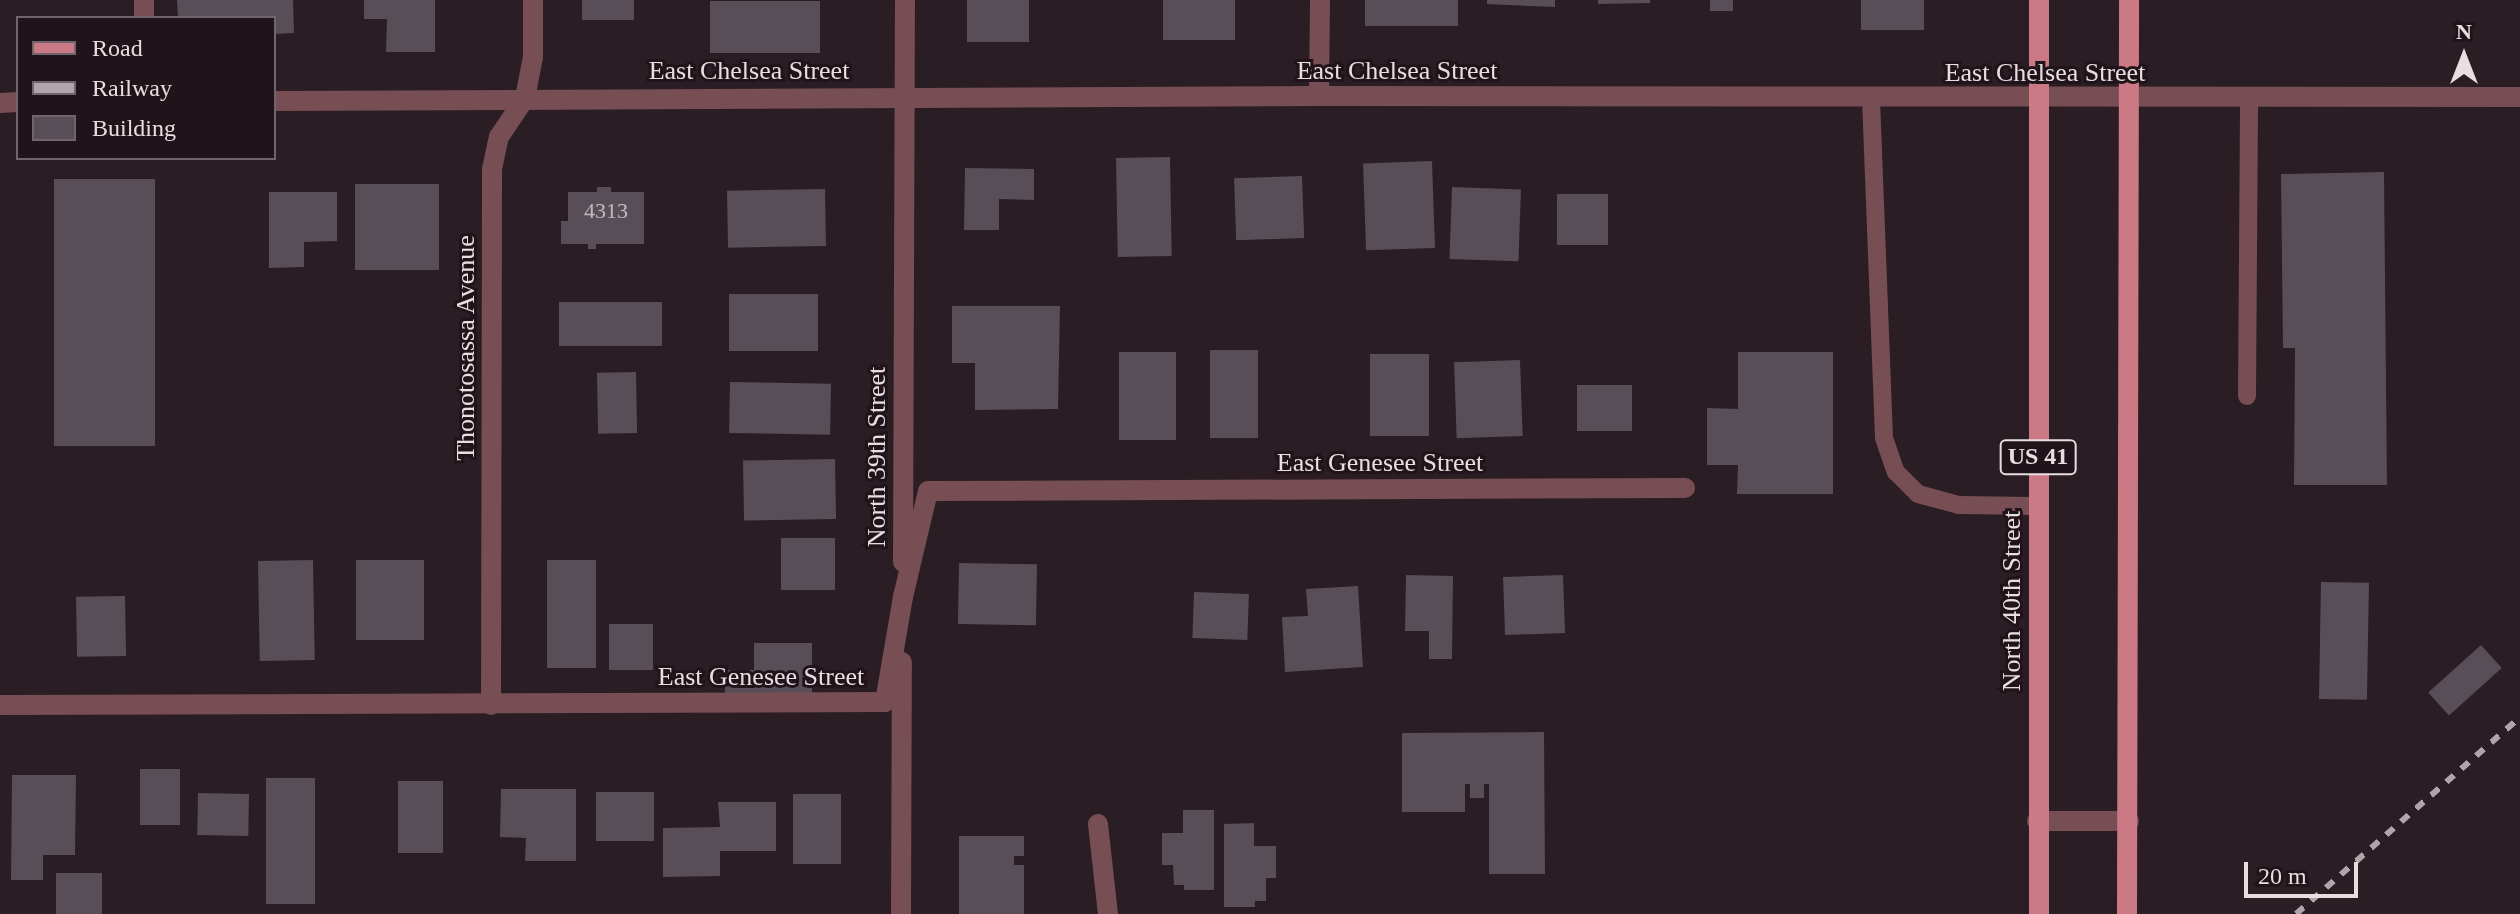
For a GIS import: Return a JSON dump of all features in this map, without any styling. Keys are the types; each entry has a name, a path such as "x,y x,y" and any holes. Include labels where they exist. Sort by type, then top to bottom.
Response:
{"main road":[{"name":"North 40th Street","path":"2039,0 2039,914"},
{"path":"2127,914 2129,0"}],"street":[{"name":"Thonotosassa Avenue","path":"491,705 492,169 499,137 525,98 533,57 533,0"},
{"name":"North 39th Street","path":"901,914 905,0"},
{"path":"1319,96 1320,0"},
{"name":"East Chelsea Street","path":"276,101 1319,96 1871,99 2520,97"},
{"name":"East Genesee Street","path":"0,705 885,702 903,597 928,491 1685,488"},
{"path":"2037,821 2129,821"},
{"path":"1098,824 1108,914"}],"lane":[{"path":"2247,396 2249,98"},
{"path":"1871,99 1884,438 1896,472 1918,494 1959,505 2038,506"}],"building":[{"path":"177,0 293,0 294,33 276,34 276,16 178,16"},
{"path":"364,0 435,0 435,52 386,52 387,19 364,19"},
{"path":"582,0 634,0 634,20 582,20"},
{"path":"967,0 1029,0 1029,42 967,42"},
{"path":"1163,0 1235,0 1235,40 1163,40"},
{"path":"1365,0 1458,0 1458,26 1365,26"},
{"path":"1487,0 1555,0 1555,7 1487,4"},
{"path":"1598,0 1650,0 1650,3 1598,4"},
{"path":"1710,0 1733,0 1733,11 1710,11"},
{"path":"1861,0 1924,0 1924,30 1861,30"},
{"path":"710,1 820,1 820,53 710,53"},
{"path":"1170,157 1172,256 1118,257 1116,158"},
{"path":"1432,161 1435,248 1366,250 1363,163"},
{"path":"965,168 1034,169 1034,200 999,199 999,230 964,230"},
{"path":"2384,172 2387,485 2294,485 2295,348 2283,348 2281,174"},
{"path":"1302,176 1304,238 1236,240 1234,178"},
{"path":"54,179 155,179 155,446 54,446"},
{"path":"355,184 439,184 439,270 355,270"},
{"path":"597,187 611,187 611,192 644,192 644,244 596,244 596,249 588,249 588,244 561,244 561,221 568,221 568,192 597,192"},
{"path":"1452,187 1521,189 1518,261 1449,259"},
{"path":"825,189 826,246 728,248 727,191"},
{"path":"269,192 337,192 337,241 304,242 304,267 269,268"},
{"path":"1557,194 1608,194 1608,245 1557,245"},
{"path":"729,294 818,294 818,351 729,351"},
{"path":"559,302 662,302 662,346 559,346"},
{"path":"952,306 1060,306 1058,409 975,410 975,363 952,363"},
{"path":"1210,350 1258,350 1258,438 1210,438"},
{"path":"1119,352 1176,352 1176,440 1119,440"},
{"path":"1738,352 1833,352 1833,494 1737,494 1738,465 1707,465 1707,408 1738,409"},
{"path":"1370,354 1429,354 1429,436 1370,436"},
{"path":"1520,360 1523,436 1457,438 1454,362"},
{"path":"636,372 637,433 598,434 597,373"},
{"path":"730,382 831,384 830,435 729,433"},
{"path":"1577,385 1632,385 1632,431 1577,431"},
{"path":"835,459 836,519 744,521 743,461"},
{"path":"781,538 835,538 835,590 781,590"},
{"path":"313,560 315,660 260,661 258,561"},
{"path":"356,560 424,560 424,640 356,640"},
{"path":"547,560 596,560 596,668 547,668"},
{"path":"959,563 1037,564 1036,625 958,624"},
{"path":"1406,575 1453,576 1452,659 1429,659 1429,631 1405,631"},
{"path":"1563,575 1565,633 1505,635 1503,577"},
{"path":"2321,582 2369,583 2367,700 2319,699"},
{"path":"1358,586 1363,667 1285,672 1282,617 1308,616 1306,589"},
{"path":"1194,592 1249,594 1247,640 1192,638"},
{"path":"125,596 126,656 77,657 76,597"},
{"path":"609,624 653,624 653,670 609,670"},
{"path":"754,643 812,643 812,697 725,697 725,670 754,670"},
{"path":"2481,645 2502,668 2449,716 2428,693"},
{"path":"1544,732 1545,874 1489,874 1489,784 1484,784 1484,798 1470,798 1470,784 1465,784 1465,812 1402,812 1402,733"},
{"path":"140,769 180,769 180,825 140,825"},
{"path":"12,775 76,775 75,855 43,855 43,880 11,880"},
{"path":"266,778 315,778 315,904 266,904"},
{"path":"398,781 443,781 443,853 398,853"},
{"path":"501,789 576,789 576,861 525,861 526,838 500,837"},
{"path":"596,792 654,792 654,841 596,841"},
{"path":"198,793 249,794 248,836 197,835"},
{"path":"793,794 841,794 841,864 793,864"},
{"path":"718,802 776,802 776,851 720,851 720,876 663,877 663,828 720,827"},
{"path":"1183,810 1214,810 1214,890 1184,890 1184,885 1174,885 1173,865 1162,865 1162,833 1183,833"},
{"path":"1254,823 1254,846 1276,846 1276,878 1266,878 1266,901 1255,901 1255,907 1224,907 1224,824"},
{"path":"959,836 1024,836 1024,856 1014,856 1014,865 1024,865 1024,914 959,914"},
{"path":"56,873 102,873 102,914 56,914"}],"railway":[{"path":"2296,914 2520,717"}]}
